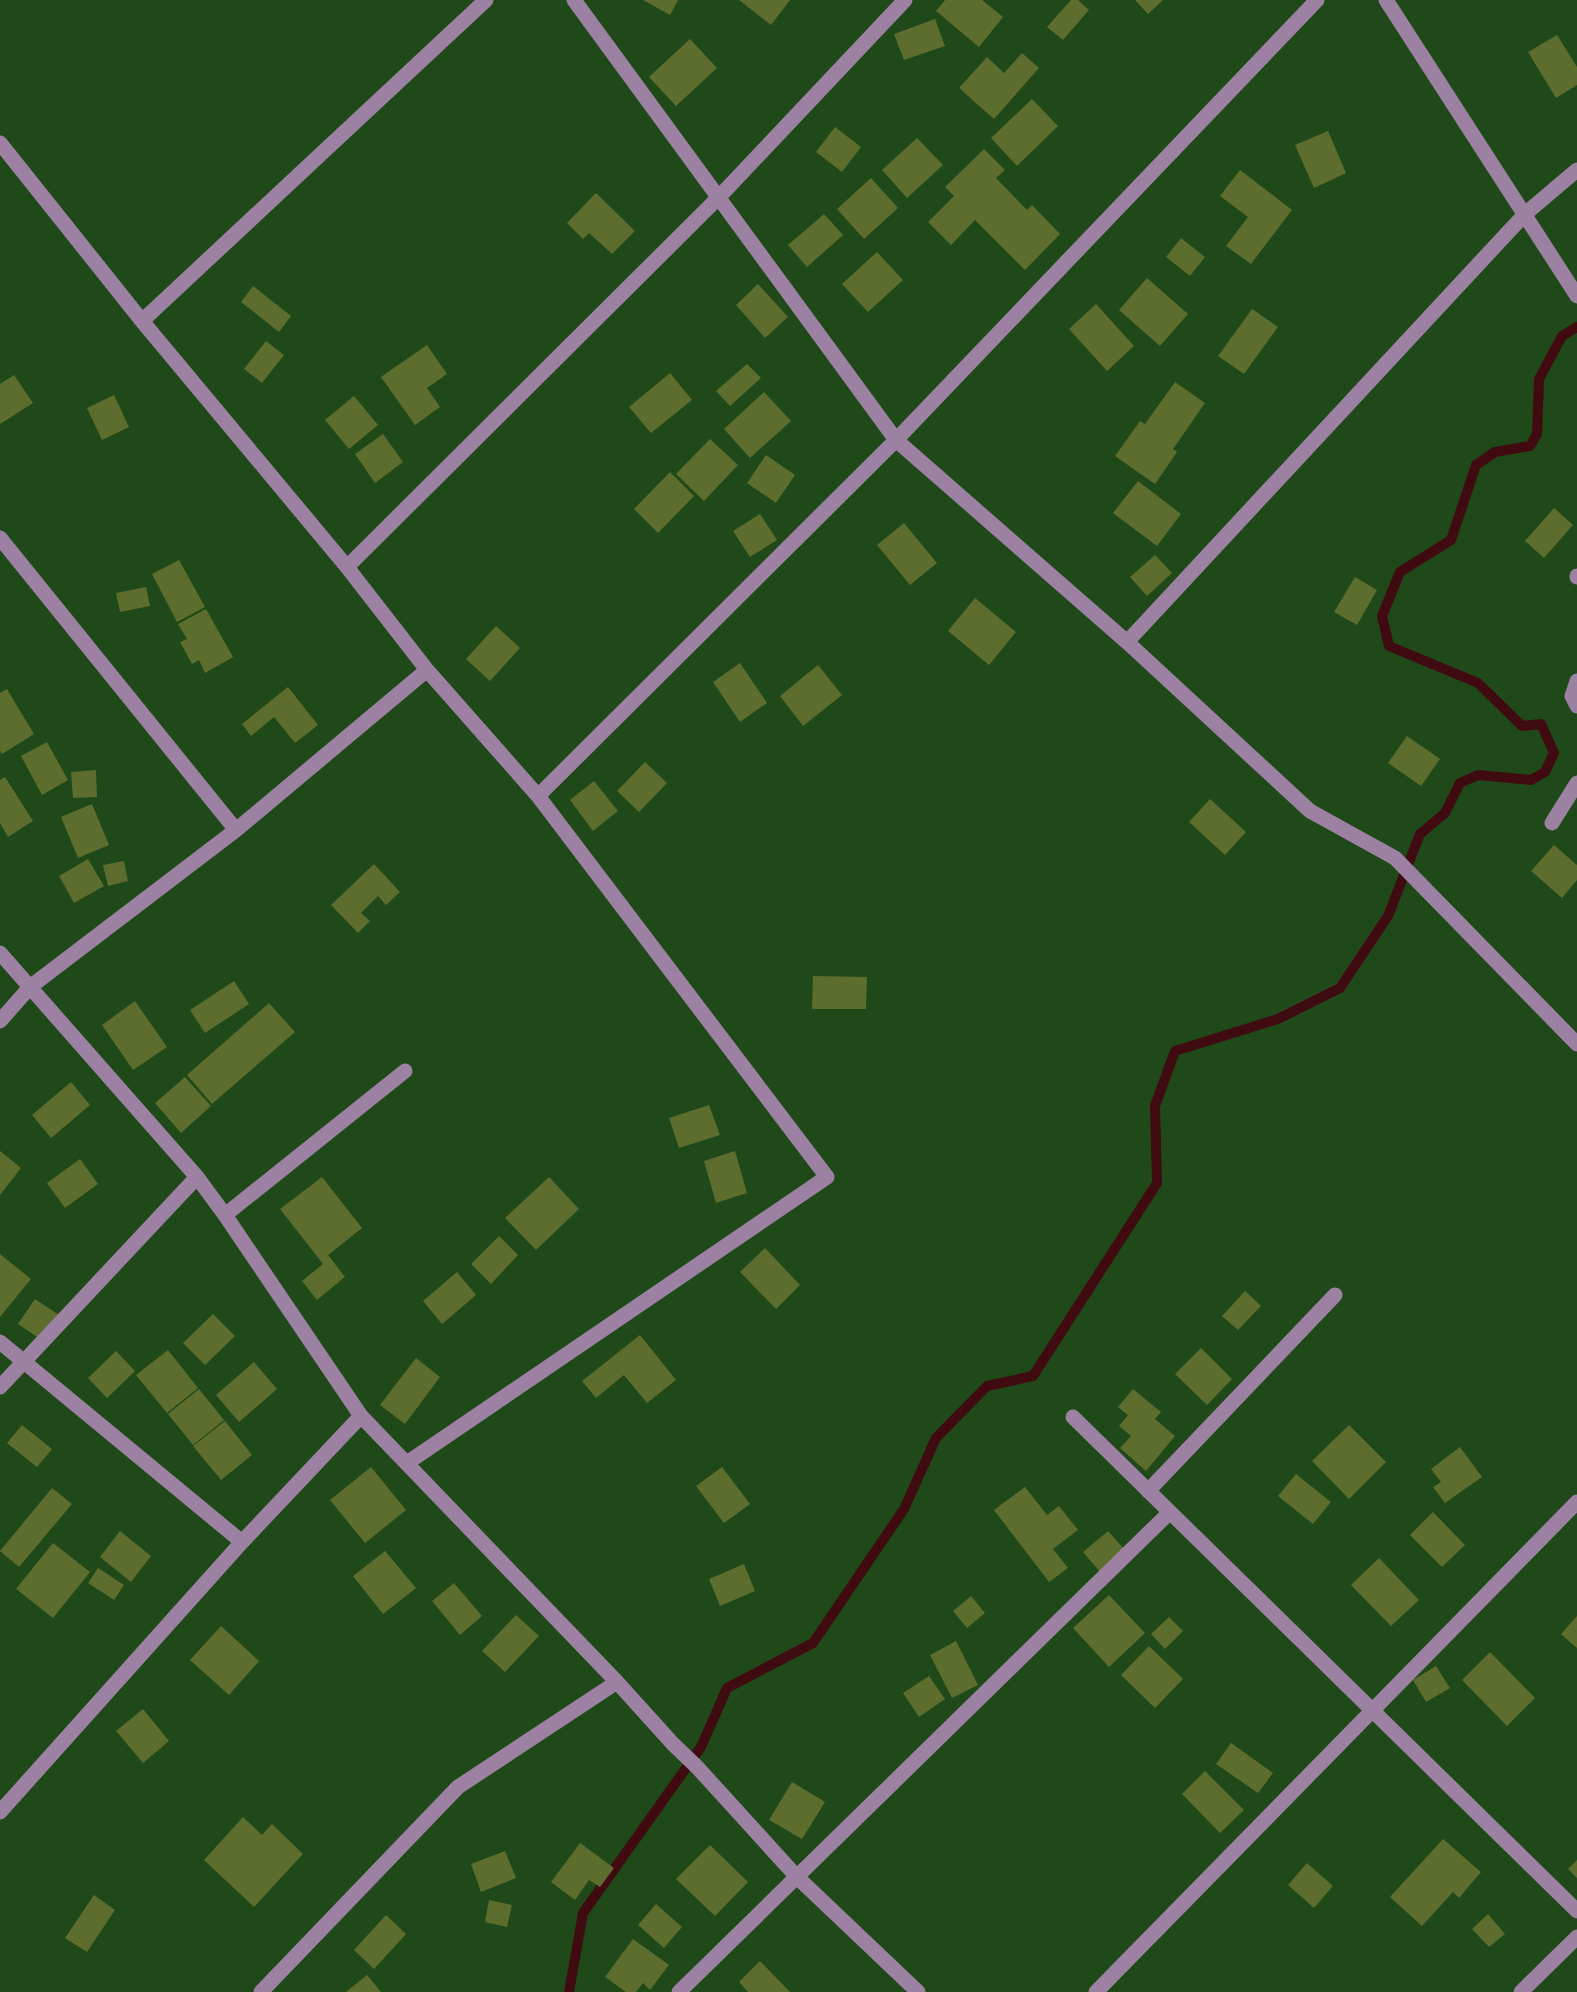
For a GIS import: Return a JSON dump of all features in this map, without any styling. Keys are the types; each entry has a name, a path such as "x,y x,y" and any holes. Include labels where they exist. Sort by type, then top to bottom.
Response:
{"street":[{"path":"141,321 486,0"},
{"path":"574,0 896,441 1126,642 1310,811 1395,858 1577,1044"},
{"path":"347,567 719,197 905,0"},
{"path":"538,796 896,441 1317,0"},
{"path":"1386,0 1575,294"},
{"path":"0,143 141,321 347,567 427,670 538,796 827,1177 407,1463"},
{"path":"1126,642 1525,214 1577,170"},
{"path":"0,538 236,830"},
{"path":"0,1021 30,987 236,830 427,670"},
{"path":"1577,681 1572,696 1577,705"},
{"path":"1552,823 1577,783"},
{"path":"0,952 197,1177 361,1416 617,1682 797,1877 918,1992"},
{"path":"225,1215 405,1071"},
{"path":"0,1387 197,1177"},
{"path":"1148,1491 1335,1295"},
{"path":"0,1342 242,1542"},
{"path":"0,1812 242,1542 361,1416"},
{"path":"1073,1417 1577,1911"},
{"path":"1096,1992 1577,1502"},
{"path":"679,1992 1170,1512"},
{"path":"261,1992 458,1787 617,1682"},
{"path":"1521,1992 1577,1937"}],"building":[{"path":"643,0 678,0 670,15"},
{"path":"739,0 790,0 771,25"},
{"path":"945,0 982,0 1003,17 979,47 936,11"},
{"path":"1071,0 1078,0 1089,10 1063,40 1047,27"},
{"path":"1135,0 1163,0 1148,14"},
{"path":"935,19 945,46 904,60 894,34"},
{"path":"1557,35 1577,67 1577,85 1556,98 1528,52"},
{"path":"690,39 717,68 676,106 649,77"},
{"path":"1022,53 1039,68 994,119 959,88 987,57 1004,73"},
{"path":"1032,99 1058,126 1017,166 991,138"},
{"path":"835,127 861,147 842,172 816,152"},
{"path":"1328,131 1346,173 1314,188 1295,145"},
{"path":"917,138 943,165 907,198 882,170"},
{"path":"984,149 1005,170 996,178 1027,210 1032,205 1060,234 1025,270 975,220 951,245 928,222 954,196 945,187"},
{"path":"1240,170 1292,210 1251,264 1226,246 1248,217 1220,196"},
{"path":"871,178 898,208 864,239 837,209"},
{"path":"596,193 635,231 612,254 589,233 583,239 567,223"},
{"path":"824,214 843,235 807,267 788,245"},
{"path":"1181,238 1205,257 1190,276 1166,257"},
{"path":"877,252 903,280 868,312 842,284"},
{"path":"1147,278 1188,314 1160,346 1119,310"},
{"path":"758,284 788,317 765,338 736,305"},
{"path":"253,286 291,316 279,332 241,302"},
{"path":"1096,304 1134,346 1107,371 1069,329"},
{"path":"1252,309 1278,327 1244,374 1218,356"},
{"path":"266,341 284,355 262,383 244,369"},
{"path":"427,345 447,374 427,388 440,407 415,425 381,377"},
{"path":"747,364 761,378 730,406 716,391"},
{"path":"670,373 692,400 651,433 629,407"},
{"path":"14,375 33,403 0,424 0,384"},
{"path":"1175,382 1205,403 1173,449 1177,452 1155,484 1115,456 1140,421 1145,424"},
{"path":"764,392 791,421 750,458 724,429"},
{"path":"114,395 129,427 102,440 87,408"},
{"path":"354,396 378,425 349,449 325,420"},
{"path":"383,434 403,462 375,483 355,454"},
{"path":"710,439 738,465 704,501 676,474"},
{"path":"766,455 795,475 776,503 747,483"},
{"path":"670,472 694,496 658,533 634,509"},
{"path":"1138,481 1181,514 1157,546 1113,513"},
{"path":"1554,508 1573,525 1544,558 1525,541"},
{"path":"760,514 777,540 750,557 733,531"},
{"path":"904,523 937,563 910,585 877,545"},
{"path":"1155,555 1172,573 1147,596 1130,577"},
{"path":"179,560 205,607 177,622 152,574"},
{"path":"1355,577 1377,590 1357,625 1334,612"},
{"path":"146,587 150,606 120,612 116,593"},
{"path":"975,598 1016,632 989,665 948,631"},
{"path":"206,609 233,657 205,673 199,660 192,664 180,642 187,639 178,624"},
{"path":"496,626 520,648 490,681 466,659"},
{"path":"740,663 767,703 740,722 713,682"},
{"path":"818,665 842,695 803,726 780,696"},
{"path":"288,687 318,725 295,743 274,717 251,736 242,724"},
{"path":"7,689 34,734 2,754 0,751 0,693"},
{"path":"1407,736 1440,759 1421,786 1388,763"},
{"path":"47,742 68,780 42,795 21,756"},
{"path":"645,762 667,783 639,812 617,791"},
{"path":"96,770 97,797 73,798 71,772"},
{"path":"5,777 33,821 8,837 0,823 0,780"},
{"path":"594,781 618,811 593,831 570,800"},
{"path":"1210,799 1246,832 1225,855 1189,822"},
{"path":"92,804 109,845 78,858 61,817"},
{"path":"1554,845 1577,865 1577,880 1562,898 1531,871"},
{"path":"88,859 104,886 74,903 59,876"},
{"path":"124,861 128,881 108,886 103,865"},
{"path":"374,864 400,892 386,905 378,896 361,913 370,921 358,933 331,905"},
{"path":"813,976 867,977 866,1009 812,1009"},
{"path":"234,981 249,1004 205,1033 190,1010"},
{"path":"135,1001 167,1047 133,1070 102,1025"},
{"path":"269,1003 295,1032 212,1104 187,1075"},
{"path":"185,1077 211,1106 181,1133 155,1103"},
{"path":"71,1082 90,1105 51,1138 32,1115"},
{"path":"709,1105 720,1135 679,1148 669,1118"},
{"path":"0,1151 21,1168 0,1195"},
{"path":"735,1151 747,1193 716,1203 704,1161"},
{"path":"80,1159 98,1184 65,1208 47,1183"},
{"path":"322,1177 362,1228 328,1255 345,1277 317,1300 302,1281 323,1264 280,1209"},
{"path":"549,1177 579,1209 536,1250 505,1218"},
{"path":"499,1236 518,1255 491,1284 471,1264"},
{"path":"765,1248 800,1285 776,1309 740,1272"},
{"path":"0,1254 31,1279 0,1317"},
{"path":"457,1272 476,1295 442,1324 423,1301"},
{"path":"1245,1291 1261,1306 1238,1330 1222,1316"},
{"path":"35,1299 59,1315 42,1340 18,1324"},
{"path":"213,1314 235,1336 205,1365 183,1343"},
{"path":"640,1335 676,1380 647,1403 624,1375 596,1398 582,1381"},
{"path":"1201,1348 1232,1379 1207,1405 1175,1374"},
{"path":"168,1350 198,1388 167,1413 136,1375"},
{"path":"116,1351 135,1371 107,1398 88,1378"},
{"path":"416,1358 440,1377 405,1424 380,1405"},
{"path":"254,1362 277,1389 239,1422 216,1395"},
{"path":"199,1389 224,1420 193,1445 168,1414"},
{"path":"1133,1389 1161,1412 1155,1419 1175,1436 1146,1471 1120,1448 1131,1436 1119,1426 1128,1415 1118,1407"},
{"path":"225,1421 252,1455 221,1480 193,1446"},
{"path":"22,1425 52,1449 37,1467 7,1443"},
{"path":"1349,1425 1386,1462 1349,1499 1312,1461"},
{"path":"1460,1447 1482,1477 1445,1503 1433,1487 1441,1482 1431,1469"},
{"path":"371,1467 406,1510 365,1543 330,1500"},
{"path":"722,1467 750,1504 724,1523 696,1486"},
{"path":"1296,1474 1331,1502 1313,1524 1278,1496"},
{"path":"1025,1487 1047,1515 1059,1506 1078,1530 1053,1549 1068,1568 1049,1582 994,1510"},
{"path":"52,1488 72,1504 19,1567 0,1551"},
{"path":"1433,1512 1465,1545 1442,1567 1410,1535"},
{"path":"120,1531 151,1556 131,1582 100,1557"},
{"path":"1108,1531 1125,1550 1100,1572 1083,1552"},
{"path":"53,1543 90,1572 53,1618 16,1589"},
{"path":"385,1551 416,1588 383,1614 353,1576"},
{"path":"1379,1558 1419,1600 1391,1626 1351,1585"},
{"path":"744,1564 755,1591 720,1606 709,1579"},
{"path":"98,1568 124,1585 114,1600 88,1583"},
{"path":"454,1583 482,1616 460,1635 432,1601"},
{"path":"1109,1595 1145,1633 1109,1667 1073,1628"},
{"path":"971,1596 985,1613 967,1628 953,1611"},
{"path":"516,1615 539,1636 505,1672 482,1651"},
{"path":"1577,1616 1577,1648 1561,1634"},
{"path":"1169,1617 1183,1631 1165,1649 1151,1634"},
{"path":"221,1626 259,1661 229,1695 190,1660"},
{"path":"956,1641 978,1685 952,1698 930,1655"},
{"path":"1149,1646 1183,1679 1155,1708 1121,1675"},
{"path":"1490,1652 1535,1698 1507,1726 1462,1680"},
{"path":"1436,1666 1450,1688 1426,1702 1413,1680"},
{"path":"929,1676 945,1699 919,1717 903,1693"},
{"path":"143,1709 169,1741 143,1763 116,1731"},
{"path":"1231,1743 1273,1773 1258,1793 1216,1764"},
{"path":"1205,1771 1244,1810 1220,1833 1182,1794"},
{"path":"792,1782 825,1802 802,1839 769,1820"},
{"path":"243,1817 262,1835 272,1824 303,1854 254,1907 204,1860"},
{"path":"1443,1839 1481,1872 1459,1898 1453,1892 1422,1926 1390,1897"},
{"path":"580,1843 614,1868 600,1887 589,1880 575,1900 551,1882"},
{"path":"710,1845 748,1882 715,1916 676,1879"},
{"path":"505,1851 516,1878 481,1892 471,1864"},
{"path":"1577,1860 1577,1878 1568,1869"},
{"path":"1307,1863 1333,1886 1314,1908 1288,1885"},
{"path":"94,1895 115,1910 87,1952 65,1938"},
{"path":"489,1900 512,1905 507,1927 485,1922"},
{"path":"656,1904 682,1927 664,1948 638,1925"},
{"path":"1488,1914 1505,1934 1489,1947 1472,1929"},
{"path":"386,1915 406,1934 374,1969 354,1950"},
{"path":"633,1939 669,1965 650,1990 643,1983 636,1992 626,1992 605,1977"},
{"path":"760,1961 790,1992 748,1992 739,1982"},
{"path":"367,1975 381,1992 346,1992"}],"waterway":[{"path":"569,1992 583,1913 701,1747 727,1688 813,1643 904,1509 936,1438 987,1386 1033,1376 1157,1183 1155,1106 1175,1051 1278,1019 1340,988 1388,916 1420,834 1445,813 1460,783 1478,775 1531,780 1545,772 1554,753 1541,724 1522,726 1478,683 1389,646 1382,616 1400,572 1451,540 1476,465 1495,452 1530,446 1537,434 1539,379 1562,336 1577,327"}]}
